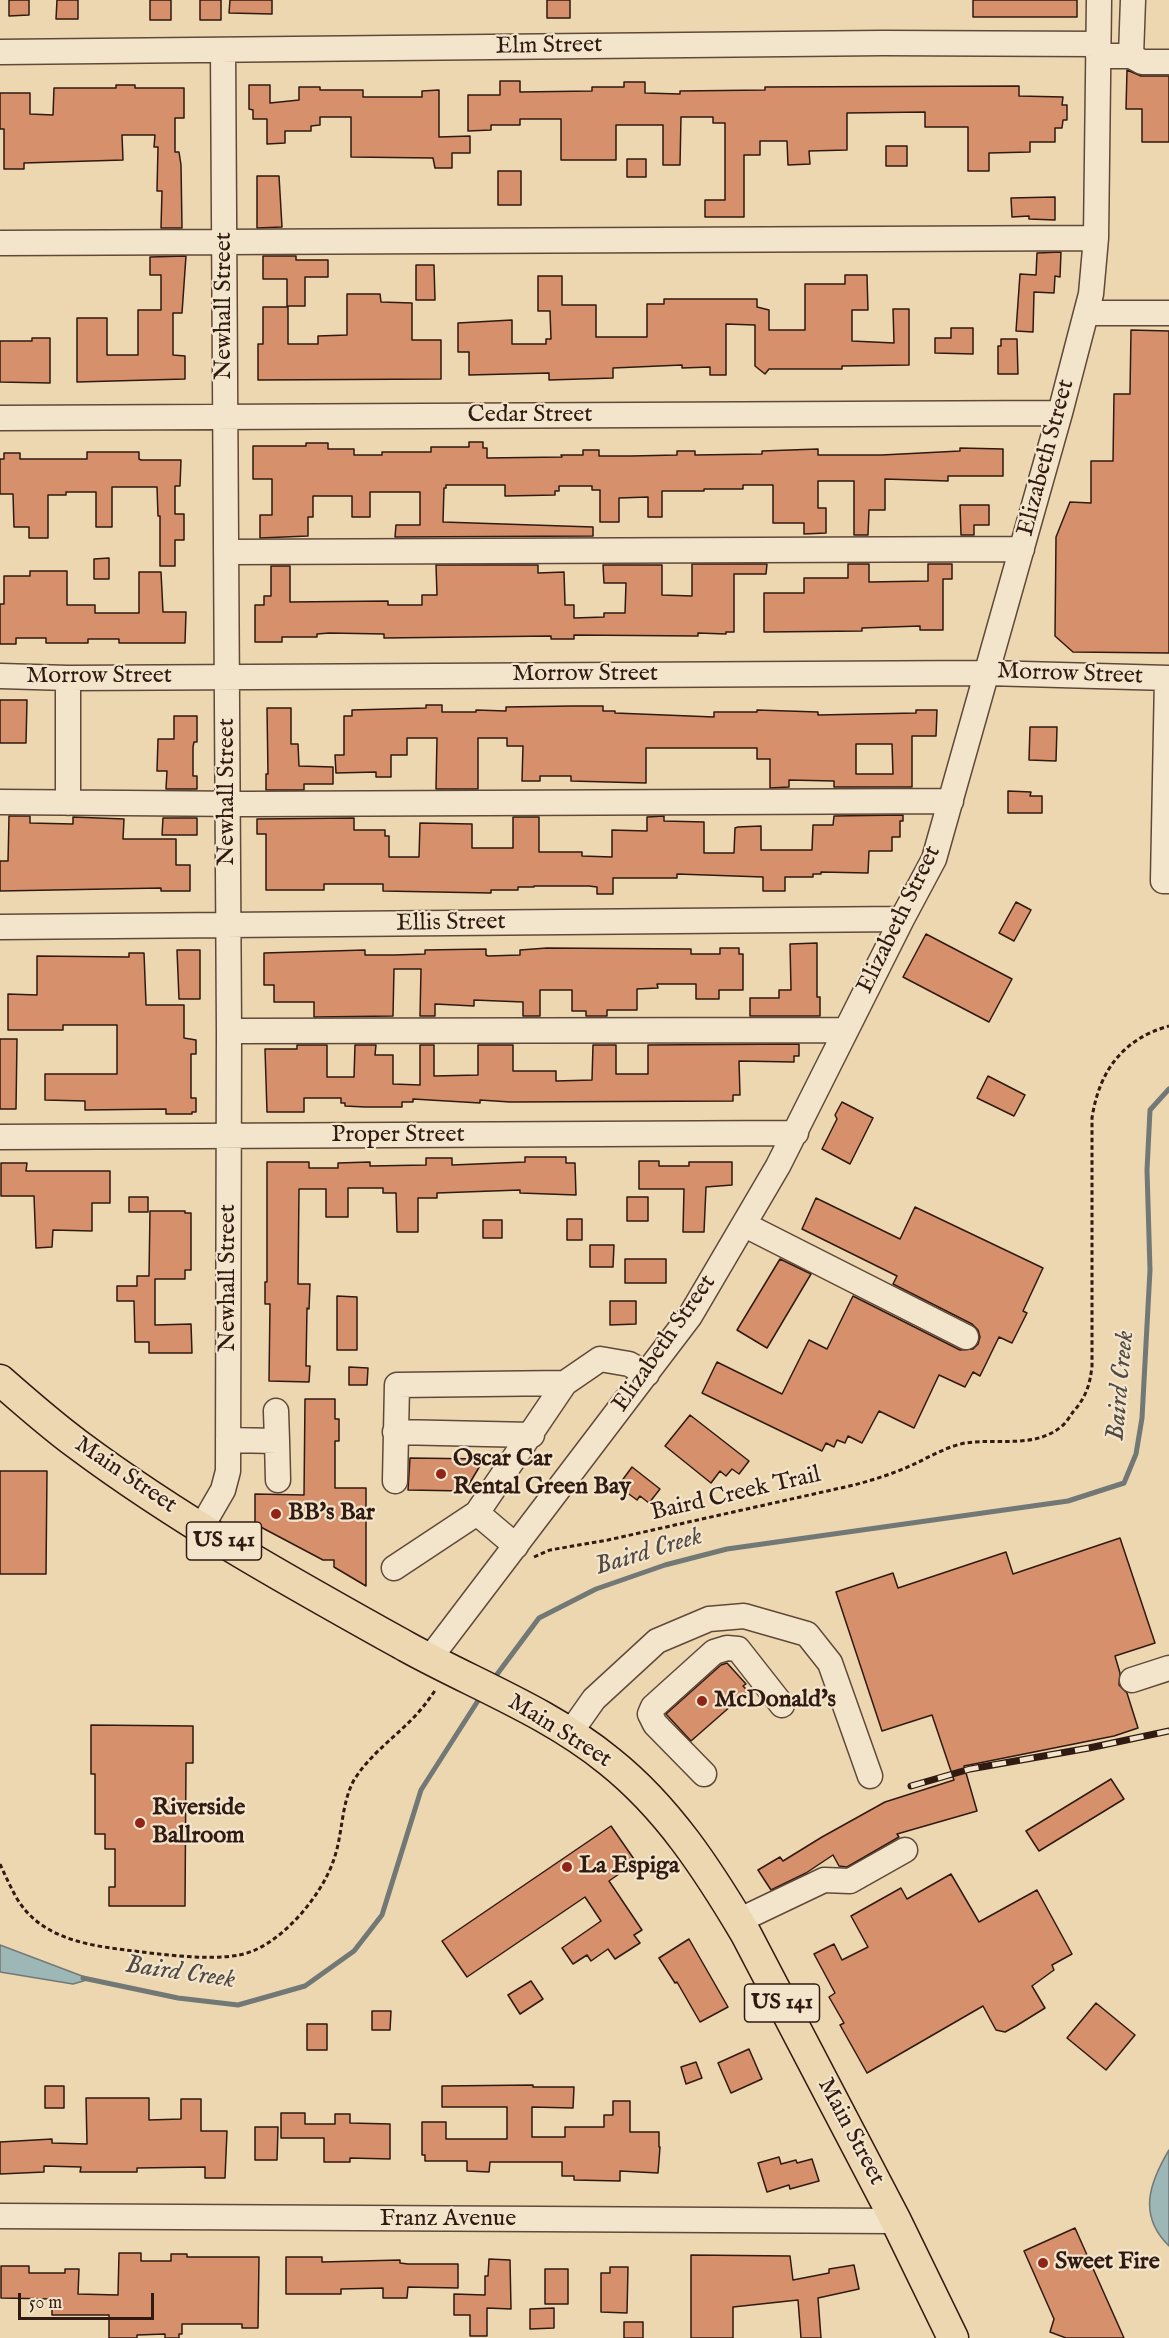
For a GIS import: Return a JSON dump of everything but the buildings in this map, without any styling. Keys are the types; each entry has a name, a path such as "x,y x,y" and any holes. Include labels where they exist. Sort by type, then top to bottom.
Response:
{"main road":[{"name":"Main Street","path":"0,1380 78,1445 201,1528 570,1733 610,1761 659,1809 689,1844 738,1921 896,2222 952,2338"}],"street":[{"name":"Elizabeth Street","path":"448,1667 522,1553 690,1316 745,1225 796,1133 934,859 1091,294 1096,238 1099,0"},
{"path":"1131,56 1133,0"},
{"name":"Elm Street","path":"0,52 883,43 1098,50 1131,56 1142,62 1169,62"},
{"name":"Newhall Street","path":"201,1528 227,1480 228,1440 229,1031 223,50"},
{"path":"0,243 1096,238"},
{"path":"1086,313 1169,313"},
{"name":"Cedar Street","path":"0,418 1060,412"},
{"path":"226,552 1022,549"},
{"name":"Morrow Street","path":"0,676 68,678 987,673 1168,678"},
{"path":"68,678 68,803"},
{"path":"1168,678 1163,881 1169,881"},
{"path":"0,802 228,804 951,801"},
{"name":"Ellis Street","path":"0,927 902,919"},
{"path":"229,1031 846,1030"},
{"name":"Proper Street","path":"0,1137 796,1133"},
{"path":"745,1225 966,1337"},
{"path":"394,1568 477,1513 566,1383 600,1359 628,1364 647,1374"},
{"path":"395,1481 397,1385 566,1383"},
{"path":"276,1411 278,1480"},
{"path":"395,1431 532,1434"},
{"path":"228,1440 277,1442"},
{"path":"477,1513 522,1553"},
{"path":"570,1733 594,1699 657,1641 709,1619 744,1616 807,1634 830,1663 870,1776"},
{"path":"704,1774 655,1724 650,1714 653,1707 714,1652 726,1648 738,1649 782,1705"},
{"path":"1132,1680 1169,1668"},
{"path":"738,1921 824,1880 850,1881 906,1850"},
{"name":"Franz Avenue","path":"0,2216 896,2222"}],"path":[{"name":"Baird Creek Trail","path":"522,1553 608,1540 854,1485 893,1473 935,1453 965,1443 1034,1440 1064,1425 1084,1400 1090,1384 1092,1366 1092,1118 1095,1100 1100,1083 1118,1057 1135,1041 1169,1026"},
{"path":"0,1864 16,1897 26,1911 46,1928 70,1939 134,1951 200,1956 241,1955 281,1933 315,1899 327,1879 335,1857 343,1814 354,1781 372,1756 424,1707 448,1667"}],"water":[{"path":"0,1945 90,1979 73,1984 0,1972"},
{"path":"1169,2150 1169,2246 1153,2222 1150,2198 1156,2174"}],"waterway":[{"name":"Baird Creek","path":"492,1681 539,1618 596,1589 665,1565 727,1549 1068,1501 1124,1483 1136,1454 1142,1418 1150,1270 1147,1170 1150,1110 1169,1089"},
{"name":"Baird Creek","path":"83,1978 178,1998 238,2005 305,1986 354,1951 382,1915 421,1790 481,1696"}],"railway":[{"path":"911,1786 970,1769 1169,1731"}],"place":[{"name":"Oscar Car Rental Green Bay","path":"441,1474"},
{"name":"BB's Bar","path":"276,1514"},
{"name":"McDonald's","path":"702,1701"},
{"name":"Riverside Ballroom","path":"140,1823"},
{"name":"La Espiga","path":"567,1867"},
{"name":"Sweet Fire","path":"1043,2263"}]}
